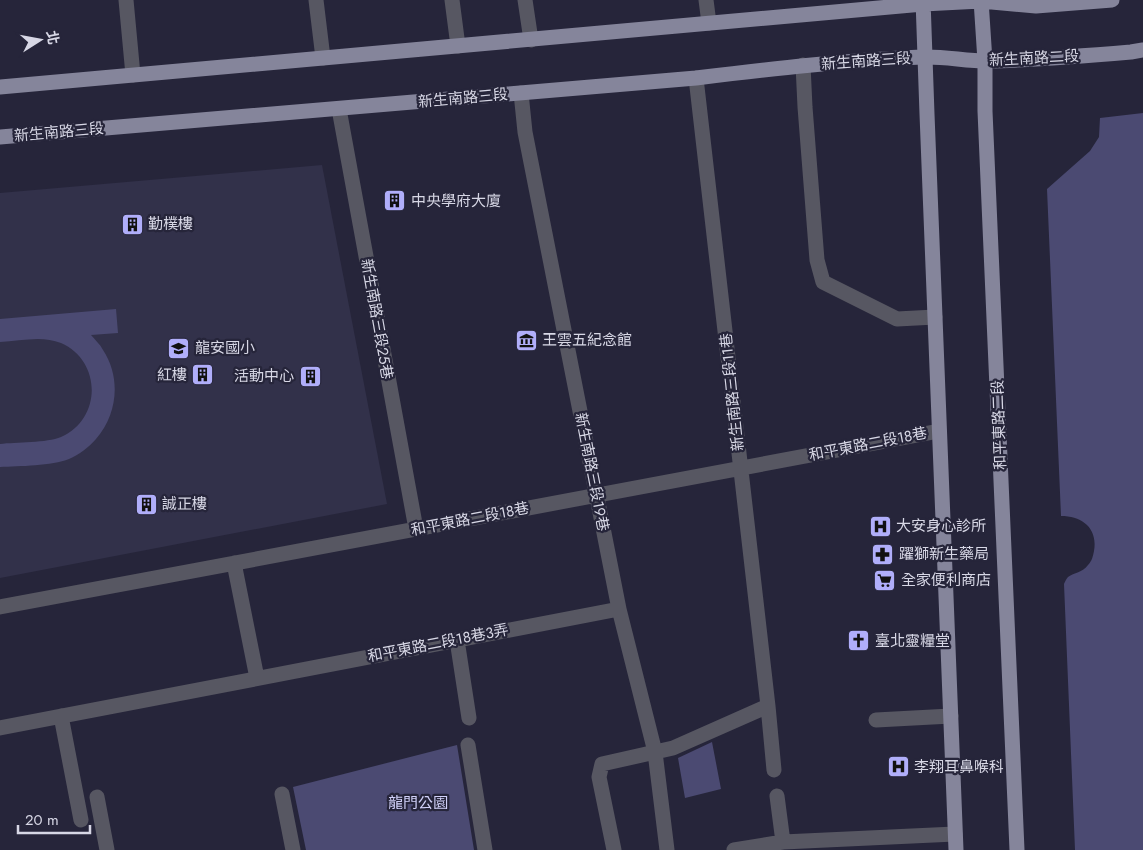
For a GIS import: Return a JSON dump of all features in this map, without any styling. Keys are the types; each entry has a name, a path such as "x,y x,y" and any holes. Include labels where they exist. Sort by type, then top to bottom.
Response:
{"main road":[{"path":"0,87 709,24 923,2 981,0 1036,6 1112,0"},
{"name":"和平東路二段","path":"981,0 1017,850"},
{"path":"923,2 956,850"},
{"name":"新生南路二段","path":"925,57 985,61 1039,59 1143,50"},
{"name":"新生南路三段","path":"0,137 696,78 803,65 925,57"}],"lane":[{"path":"126,0 133,75"},
{"path":"316,0 323,58"},
{"path":"452,0 458,46"},
{"path":"525,0 530,40"},
{"path":"706,0 709,24"},
{"path":"803,65 817,260 823,282 897,319 935,317"},
{"name":"新生南路三段11巷","path":"696,78 774,770"},
{"name":"新生南路三段19巷","path":"521,93 525,132 619,609 655,752 667,850"},
{"name":"新生南路三段25巷","path":"338,109 416,529"},
{"name":"和平東路二段18巷","path":"0,607 939,431"},
{"path":"234,563 258,678"},
{"name":"和平東路二段18巷3弄","path":"0,728 619,609"},
{"path":"457,640 469,718"},
{"path":"614,850 599,777 602,764 673,748 768,706"},
{"path":"61,716 81,820"},
{"path":"876,720 951,716"},
{"path":"468,745 485,850"},
{"path":"282,794 293,850"},
{"path":"777,796 782,842"},
{"path":"97,797 107,850"},
{"path":"734,850 782,842 956,834"}],"shaded area":[{"name":"龍安國小","path":"322,165 387,504 0,578 0,193"}],"green space":[{"path":"1143,113 1143,850 1075,850 1064,584 1068,577 1083,570 1089,563 1093,555 1095,543 1091,530 1082,521 1076,518 1061,516 1047,189 1090,151 1099,137 1100,118"},
{"path":"116,309 118,333 91,335 109,361 114,383 113,407 109,418 96,439 87,448 69,459 45,464 0,467 0,444 55,439 74,429 84,417 90,404 92,390 90,376 84,363 74,351 61,343 46,339 0,342 0,319"},
{"path":"712,742 721,789 685,798 678,758"},
{"name":"龍門公園","path":"457,745 474,850 306,850 293,787"}],"place":[{"name":"中央學府大廈","path":"395,201"},
{"name":"勤樸樓","path":"132,224"},
{"name":"王雲五紀念館","path":"526,340"},
{"name":"龍安國小","path":"179,348"},
{"name":"紅樓","path":"203,375"},
{"name":"活動中心","path":"310,376"},
{"name":"誠正樓","path":"146,504"},
{"name":"大安身心診所","path":"880,526"},
{"name":"躍獅新生藥局","path":"883,554"},
{"name":"全家便利商店","path":"885,580"},
{"name":"臺北靈糧堂","path":"859,641"},
{"name":"李翔耳鼻喉科","path":"898,767"}]}
